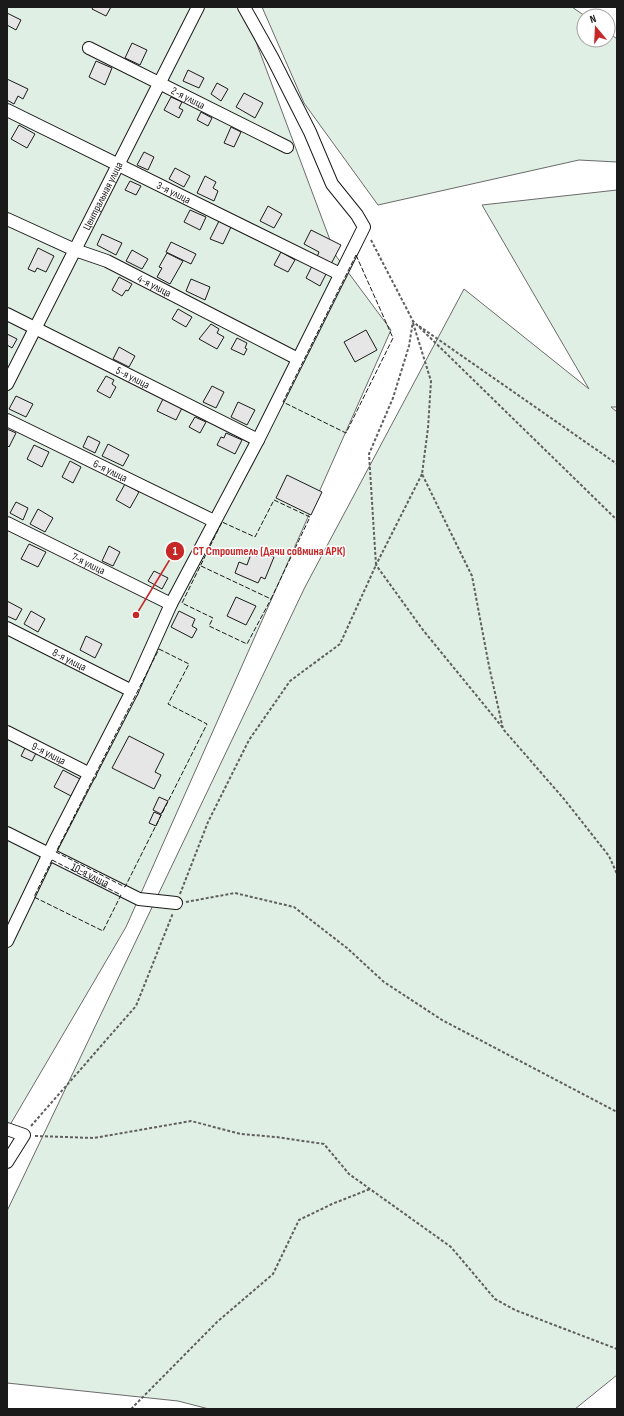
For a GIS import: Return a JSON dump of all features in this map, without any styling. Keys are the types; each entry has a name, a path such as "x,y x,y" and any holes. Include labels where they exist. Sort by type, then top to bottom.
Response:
{"street":[{"name":"Центральная улица","path":"7,384 198,7"},
{"path":"8,937 132,691 171,604 258,440 364,227 357,215 332,184 310,132 274,59 244,7"},
{"name":"2-я улица","path":"89,48 288,147"},
{"name":"3-я улица","path":"7,110 340,274"},
{"name":"4-я улица","path":"7,219 75,250 107,261 298,358"},
{"name":"5-я улица","path":"7,314 258,440"},
{"name":"6-я улица","path":"7,420 214,521"},
{"name":"7-я улица","path":"7,524 171,604"},
{"name":"8-я улица","path":"7,628 132,691"},
{"name":"9-я улица","path":"7,732 90,774"},
{"name":"10-я улица","path":"7,833 139,899 176,904"},
{"path":"7,1129 24,1135 7,1162"}],"path":[{"path":"24,1135 136,1006 208,822 249,740 290,681 340,644 376,566 422,474 428,428 431,381 413,321 364,227"},
{"path":"413,321 617,464"},
{"path":"413,321 617,520"},
{"path":"413,321 409,346 393,398 369,454 376,566 423,630 503,729 564,799 604,850 617,874"},
{"path":"422,474 472,576 489,666 503,729"},
{"path":"176,904 235,893 294,907 347,948 384,982 442,1020 617,1112"},
{"path":"24,1135 94,1138 190,1121 241,1134 276,1137 324,1144 348,1174 451,1247 495,1299 515,1310 617,1349"},
{"path":"131,1409 218,1322 273,1274 299,1220 332,1204 370,1189"}],"green space":[{"path":"7,7 243,7 336,256 391,330 126,927 7,1130"},
{"path":"262,7 572,7 576,10 576,48 616,48 616,38 617,39 617,162 579,160 378,205 304,103"},
{"path":"617,190 617,407 611,407 617,412 617,1375 575,1409 209,1409 178,1401 7,1383 7,1211 305,587 464,289 589,389 482,205"}],"building":[{"path":"93,7 111,7 106,16 92,9"},
{"path":"7,13 21,20 16,30 7,25"},
{"path":"132,43 147,50 140,65 125,58"},
{"path":"96,61 112,68 105,85 89,77"},
{"path":"188,70 204,78 199,88 183,81"},
{"path":"7,79 28,89 23,99 18,96 14,104 7,100"},
{"path":"217,83 228,89 221,101 211,94"},
{"path":"244,93 263,103 255,118 236,107"},
{"path":"171,97 182,102 179,108 183,110 179,118 164,110"},
{"path":"201,112 212,118 208,126 197,120"},
{"path":"19,125 35,134 27,148 11,139"},
{"path":"231,127 241,132 234,147 224,143"},
{"path":"144,152 154,157 148,170 137,165"},
{"path":"175,168 190,176 184,187 169,179"},
{"path":"205,176 216,182 213,188 218,191 214,201 197,193"},
{"path":"130,181 141,186 136,195 125,190"},
{"path":"268,206 282,214 274,228 260,221"},
{"path":"190,210 206,217 200,230 184,222"},
{"path":"219,221 231,227 223,244 210,239"},
{"path":"311,230 341,245 331,264 317,257 319,252 304,244"},
{"path":"102,234 122,243 116,255 97,245"},
{"path":"171,242 196,254 191,264 166,252"},
{"path":"38,248 54,256 46,272 37,268 35,272 28,269"},
{"path":"132,250 148,259 142,269 126,261"},
{"path":"281,252 295,260 288,272 274,265"},
{"path":"167,253 183,261 170,284 157,277 162,268 159,267"},
{"path":"313,264 327,272 320,286 306,278"},
{"path":"119,277 132,284 128,291 126,290 122,296 112,290"},
{"path":"191,279 210,287 205,300 186,291"},
{"path":"178,309 192,317 186,327 172,319"},
{"path":"211,324 219,329 217,333 224,337 217,349 199,339"},
{"path":"366,330 377,350 355,362 344,342"},
{"path":"7,334 17,339 12,348 7,345"},
{"path":"237,338 247,343 245,348 247,349 244,355 231,349"},
{"path":"119,347 135,356 129,367 113,359"},
{"path":"106,376 114,380 112,384 116,387 110,398 97,391"},
{"path":"212,386 224,392 216,408 203,402"},
{"path":"16,396 33,404 26,417 9,409"},
{"path":"163,399 182,408 176,420 157,411"},
{"path":"238,402 255,410 247,425 231,417"},
{"path":"195,417 206,422 200,433 189,427"},
{"path":"7,429 16,433 9,447 7,445"},
{"path":"226,433 242,440 235,454 217,445 221,437 224,438"},
{"path":"88,436 100,442 95,453 83,447"},
{"path":"108,444 129,455 123,466 102,456"},
{"path":"34,445 49,452 42,467 27,459"},
{"path":"70,461 81,467 73,483 62,477"},
{"path":"287,475 322,492 311,515 276,498"},
{"path":"125,484 139,492 130,508 116,500"},
{"path":"16,502 28,508 23,520 10,513"},
{"path":"38,509 53,518 45,532 30,524"},
{"path":"29,544 46,552 38,567 21,559"},
{"path":"109,546 120,552 113,566 102,561"},
{"path":"259,550 274,557 265,579 261,577 258,583 235,573 239,562 247,565 251,554 257,556"},
{"path":"154,571 168,578 162,589 148,581"},
{"path":"236,597 256,606 246,625 227,616"},
{"path":"7,601 22,609 16,620 7,616"},
{"path":"31,611 45,619 38,632 24,624"},
{"path":"179,611 195,619 192,626 197,629 192,638 171,627"},
{"path":"86,636 102,644 95,658 80,650"},
{"path":"129,736 164,754 155,772 161,775 154,789 112,768"},
{"path":"27,744 38,749 32,761 21,756"},
{"path":"63,770 80,779 71,796 54,787"},
{"path":"159,797 168,801 161,814 153,810"},
{"path":"154,812 161,815 156,826 149,823"}],"fence":[{"path":"356,255 393,338 346,433 283,402 356,255"},
{"path":"201,566 271,599 310,517 274,500 255,537 222,522 182,603 213,618 209,626 247,644 271,599"},
{"path":"159,649 189,664 168,704 207,724 125,887 56,852 159,649"},
{"path":"52,860 121,895 103,931 34,897 52,860"}],"place":[{"name":"СТ Строитель (Дачи совмина АРК)","path":"136,615"}]}
